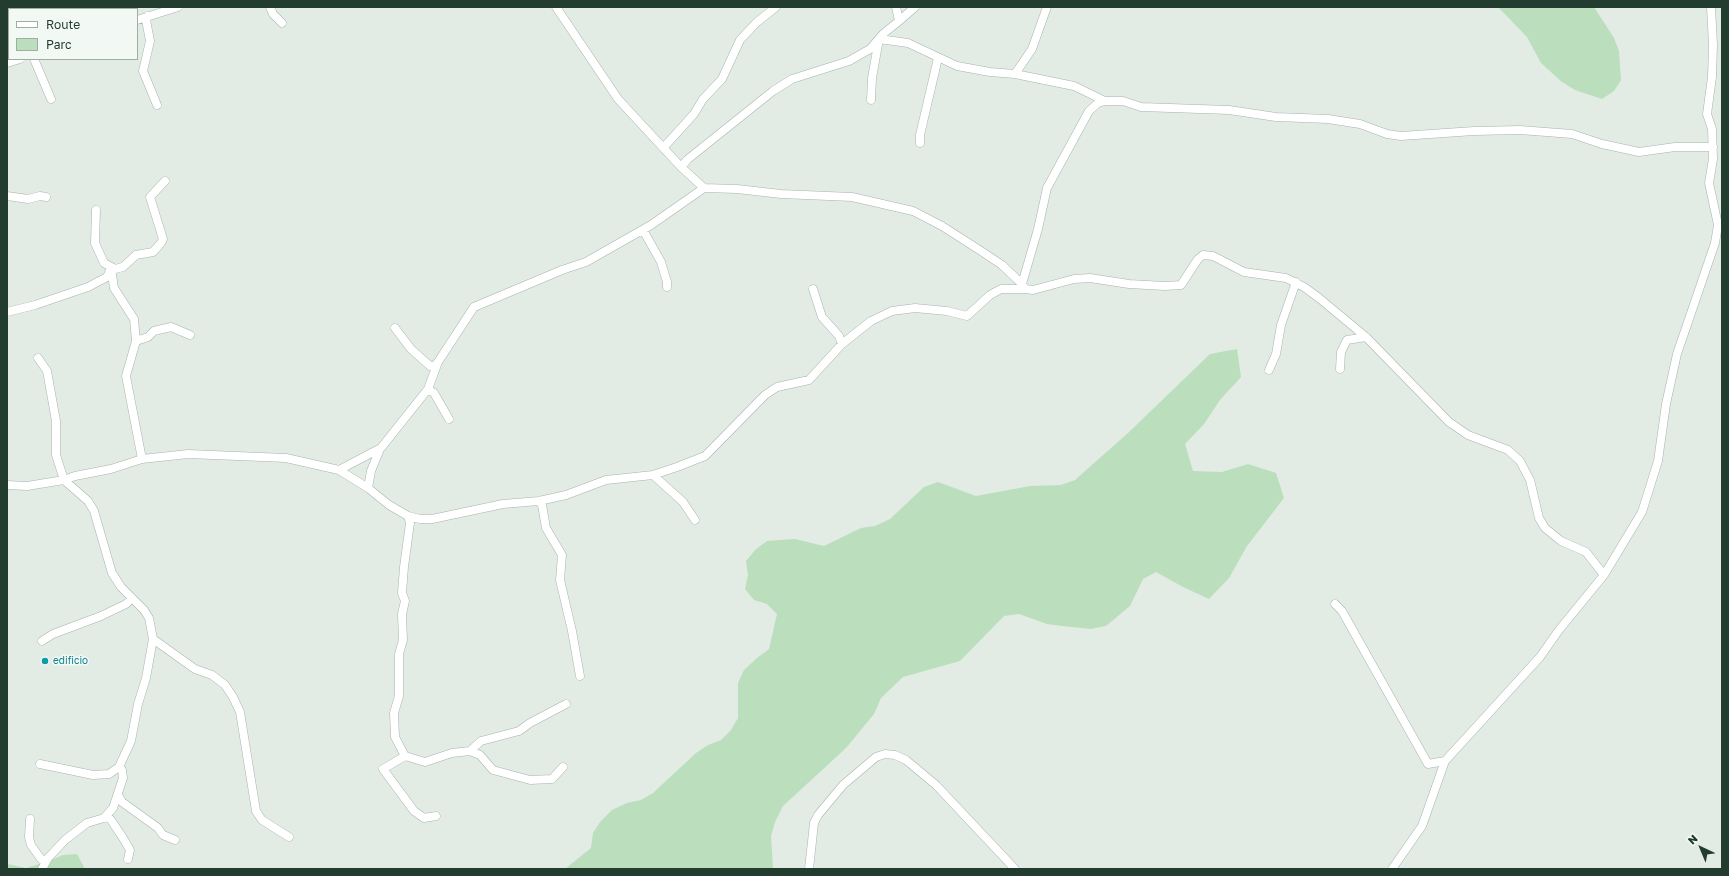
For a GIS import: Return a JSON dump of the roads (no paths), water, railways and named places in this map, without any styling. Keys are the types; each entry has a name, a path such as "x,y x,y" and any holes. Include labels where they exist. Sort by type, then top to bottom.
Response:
{"street":[{"path":"138,20 178,7"},
{"path":"270,7 273,14 282,23"},
{"path":"556,7 618,99 664,146 681,167 704,188"},
{"path":"664,146 694,114 703,99 722,79 740,40 757,22 776,7"},
{"path":"896,7 900,21"},
{"path":"681,167 688,159 773,91 792,79 850,61 870,49 915,7"},
{"path":"1015,74 1032,49 1047,7"},
{"path":"1392,869 1422,826 1445,761 1540,657 1559,630 1604,575 1642,512 1658,461 1666,404 1677,354 1715,242 1718,225 1709,184 1714,159 1712,129 1707,114 1712,69 1711,7"},
{"path":"148,16 147,24 151,37 143,71 157,105"},
{"path":"879,39 908,44 957,66 990,72 1015,74 1074,86 1105,101"},
{"path":"871,100 872,78 879,39"},
{"path":"920,143 920,135 938,58"},
{"path":"34,60 51,99"},
{"path":"1023,287 1048,188 1090,112 1098,103 1105,101 1123,101 1141,107 1229,110 1276,118 1328,119 1360,124 1387,134 1401,136 1474,131 1520,130 1572,134 1602,144 1640,152 1675,147 1713,147"},
{"path":"96,210 95,243 104,263 111,268 123,267 136,255 152,252 162,243 163,239 150,197 165,181"},
{"path":"368,488 371,471 381,448 428,388 438,362 474,308 562,270 586,262 643,230 704,188 730,188 781,194 852,197 913,211 942,226 1002,265 1023,287"},
{"path":"7,196 28,199 40,196 46,197"},
{"path":"643,230 660,262 668,282 667,287"},
{"path":"7,485 27,486 64,480 75,476 111,469 142,459 188,454 286,458 340,470 368,488 389,505 408,516 420,519 432,519 503,504 539,501 566,495 606,480 653,475 705,456 765,395 777,387 809,380 842,344 870,321 892,311 915,308 947,311 967,316 990,295 1002,289 1023,287 1033,290 1074,279 1090,278 1129,284 1165,286 1181,285 1198,259 1204,255 1213,256 1244,272 1286,278 1296,282 1319,298 1366,337 1448,422 1468,435 1508,450 1520,461 1530,480 1539,518 1545,528 1561,541 1586,552 1604,575"},
{"path":"7,312 35,305 88,287 107,277 111,268"},
{"path":"111,268 114,288 134,319 136,341 126,376 142,459"},
{"path":"1269,370 1276,354 1281,325 1296,282"},
{"path":"813,289 822,317 839,336 842,344"},
{"path":"136,341 148,338 154,331 171,327 190,335"},
{"path":"394,328 411,349 430,366 434,366 438,362"},
{"path":"1340,369 1341,352 1347,340 1366,337"},
{"path":"38,358 47,371 56,421 56,455 64,480 88,500 94,511 112,573 121,587 144,610 149,618 154,639 146,678 138,704 131,741 119,767 109,774 93,775 40,764"},
{"path":"428,388 434,393 448,419"},
{"path":"340,470 381,448"},
{"path":"653,475 671,489 683,502 695,520"},
{"path":"539,501 542,505 546,528 562,555 560,580 572,631 580,676"},
{"path":"408,516 410,524 402,593 405,601 402,614 399,696 394,713 395,737 405,756 425,762 452,753 470,752 480,756 493,770 530,780 552,779 563,767"},
{"path":"42,641 53,634 101,616 126,604 132,598"},
{"path":"1335,604 1342,611 1395,708 1428,764 1445,761"},
{"path":"154,639 195,669 212,675 225,685 240,712 256,811 262,820 290,837"},
{"path":"470,752 481,741 519,731 530,723 566,704"},
{"path":"809,869 814,823 818,815 843,785 876,757 885,754 895,755 906,760 936,786 1016,869"},
{"path":"405,756 383,769 414,811 424,818 436,816"},
{"path":"104,818 113,808 123,778 122,770 119,767"},
{"path":"118,795 122,802 158,828 163,835 175,840"},
{"path":"42,869 48,858 65,840 87,823 108,817 130,850 128,859"},
{"path":"30,819 28,837 30,845 41,859 45,860 48,858"}],"place":[{"name":"edificio","path":"45,661"}]}
